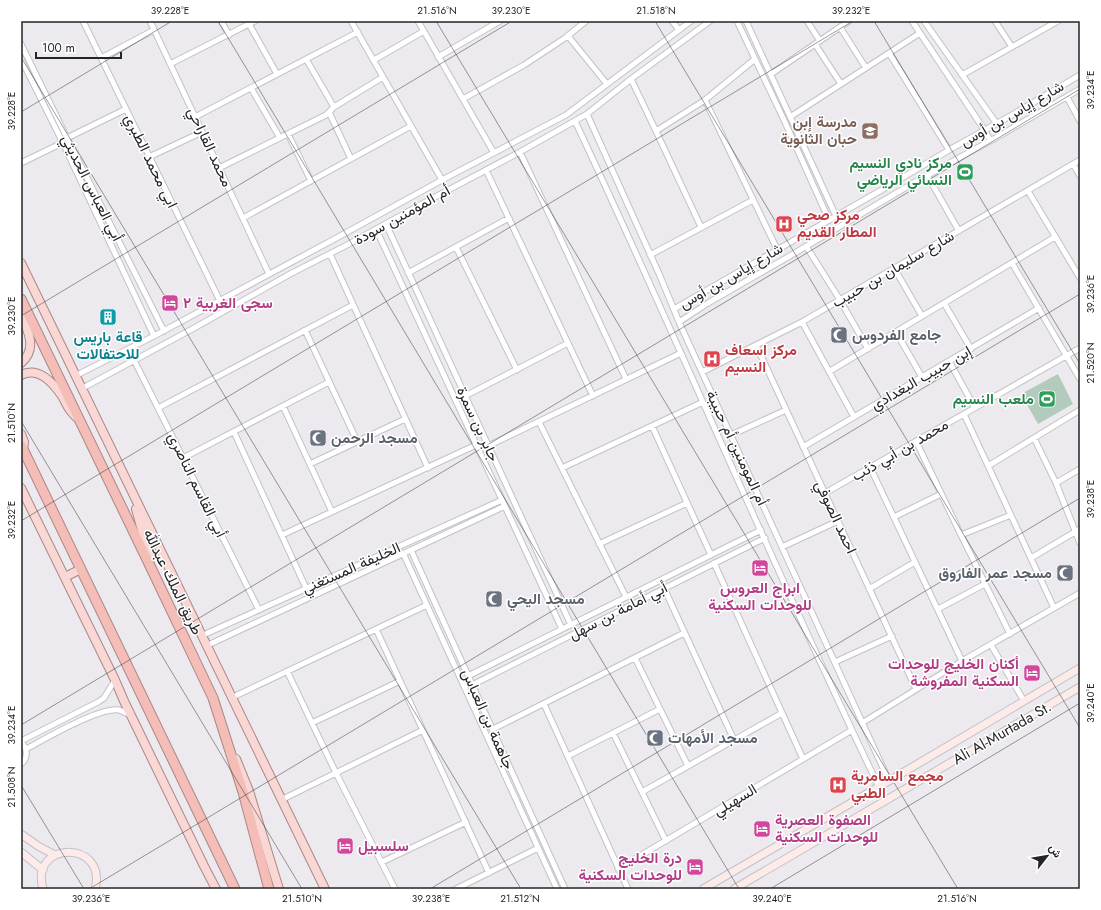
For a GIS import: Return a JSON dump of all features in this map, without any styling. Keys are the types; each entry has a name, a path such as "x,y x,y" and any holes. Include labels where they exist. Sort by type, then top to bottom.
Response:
{"highway":[{"name":"طريق الملك عبدالله","path":"21,299 213,698 243,792 269,889"},
{"path":"22,447 235,889"}],"main road":[{"path":"21,263 325,889"},
{"path":"21,316 26,325 30,344 26,359 21,363"},
{"path":"21,375 25,373 36,373 48,379 63,398 70,410 80,421"},
{"path":"21,434 24,442 22,447"},
{"path":"21,488 216,889"},
{"path":"130,488 153,572"},
{"path":"65,577 81,569"},
{"name":"Ali Al-Murtada St.","path":"703,889 888,782 1080,668"},
{"name":"Ali Al-Murtada St.","path":"734,889 1080,687"},
{"path":"213,698 249,791 279,889"},
{"path":"21,834 38,846 55,855"},
{"path":"21,852 43,870"},
{"path":"43,889 41,879 47,862 55,855 68,852 78,853 86,858 92,865 96,879 95,889"}],"street":[{"name":"ابي محمد الطبري","path":"83,21 220,301"},
{"name":"محمد القاراحي","path":"150,21 270,274"},
{"path":"221,21 229,35"},
{"path":"351,21 442,180"},
{"path":"418,21 494,153"},
{"path":"463,99 524,65 568,36 586,21"},
{"path":"672,21 679,30"},
{"name":"أم المؤمنين سودة","path":"75,376 220,301 442,180 566,115 691,21"},
{"name":"أم المؤمنين سودة","path":"81,389 290,274 520,152 587,114 631,79 710,21"},
{"path":"737,21 829,220"},
{"path":"746,21 836,216"},
{"path":"807,21 842,84"},
{"path":"771,74 849,21"},
{"path":"912,21 990,140"},
{"path":"924,21 997,124"},
{"path":"995,21 1012,47"},
{"path":"962,75 1058,21"},
{"path":"170,64 252,22 276,74"},
{"path":"438,57 497,22"},
{"path":"840,27 866,68"},
{"path":"101,58 154,30"},
{"path":"195,117 358,32"},
{"path":"374,60 424,32"},
{"path":"790,117 920,33"},
{"path":"568,36 607,84"},
{"name":"أبي العباس الحديثي","path":"21,44 164,330"},
{"path":"889,53 949,150"},
{"name":"أبي العباس الحديثي","path":"21,59 154,336"},
{"path":"306,59 334,107"},
{"path":"656,131 705,100 755,59"},
{"name":"شارع إياس بن أوس","path":"674,309 1080,75"},
{"path":"219,168 326,115 334,107 383,77"},
{"path":"631,79 701,228"},
{"path":"251,88 280,138"},
{"name":"شارع إياس بن أوس","path":"679,322 708,303 927,175 1080,89"},
{"path":"1066,97 1080,121"},
{"path":"705,100 777,249"},
{"path":"67,138 126,108"},
{"path":"329,112 351,159"},
{"name":"أم المومنين أم حبيبة","path":"587,114 679,322 835,662 888,782"},
{"name":"أم المومنين أم حبيبة","path":"574,121 622,222 764,538 879,787"},
{"path":"243,218 411,126"},
{"path":"149,157 202,132"},
{"path":"288,134 311,181"},
{"path":"21,163 62,143"},
{"path":"520,152 626,380"},
{"name":"شارع سليمان بن حبيب","path":"702,372 802,322 1080,160"},
{"path":"1073,164 1080,176"},
{"path":"486,170 593,396"},
{"path":"927,175 959,231"},
{"path":"1028,191 1080,278"},
{"path":"650,255 753,200"},
{"path":"408,273 509,218"},
{"name":"جابر بن سمرة","path":"386,224 571,625"},
{"name":"جابر بن سمرة","path":"376,229 562,629"},
{"path":"830,371 1055,237"},
{"path":"806,246 868,348"},
{"path":"456,247 517,370"},
{"path":"330,254 428,468"},
{"path":"1012,262 1080,379"},
{"path":"894,268 922,316"},
{"path":"944,303 971,349"},
{"path":"158,408 353,305"},
{"name":"إبن حبيب البغدادي","path":"803,447 1039,308"},
{"path":"802,322 854,417"},
{"path":"306,330 357,441"},
{"path":"896,332 922,377"},
{"path":"465,396 568,343"},
{"name":"احمد الصوفي","path":"756,345 916,689"},
{"name":"محمد بن أبي ذئب","path":"825,493 1080,348"},
{"path":"488,446 681,353"},
{"name":"أبي القاسم الناصري","path":"134,360 259,610"},
{"path":"949,362 975,408"},
{"path":"183,458 329,382"},
{"path":"562,468 703,402"},
{"path":"283,406 332,512"},
{"path":"731,435 786,410"},
{"path":"988,466 1080,410"},
{"path":"964,414 1054,608"},
{"path":"310,464 405,419"},
{"path":"539,422 626,597"},
{"path":"652,426 711,555"},
{"path":"234,432 306,588"},
{"path":"1034,438 1078,531 1080,543"},
{"path":"916,441 1010,634"},
{"path":"282,535 476,445"},
{"path":"870,467 962,661"},
{"path":"1056,483 1080,469"},
{"path":"894,517 941,494"},
{"name":"الخليفة المستغني","path":"201,636 502,500"},
{"path":"599,544 687,503"},
{"name":"الخليفة المستغني","path":"206,646 505,506"},
{"path":"961,535 1011,515"},
{"path":"782,547 838,521"},
{"name":"أبي أمامة بن سهل","path":"468,676 761,530"},
{"path":"1030,558 1078,531"},
{"name":"أبي أمامة بن سهل","path":"472,685 764,538"},
{"name":"جاهمة بن العباس","path":"411,550 565,889"},
{"name":"جاهمة بن العباس","path":"403,554 557,889"},
{"path":"869,589 915,562"},
{"path":"714,563 803,759"},
{"path":"938,609 985,584"},
{"path":"664,588 734,740"},
{"path":"862,723 962,661 1080,593"},
{"path":"231,698 427,605"},
{"path":"376,629 489,873"},
{"path":"493,730 684,633"},
{"path":"835,662 892,636"},
{"path":"991,645 1024,701"},
{"path":"635,658 688,766"},
{"path":"287,671 336,773 395,889"},
{"path":"21,764 26,756 26,749 21,742 98,702 104,698 115,680"},
{"path":"312,723 400,681"},
{"path":"544,704 628,889"},
{"path":"568,756 660,709"},
{"path":"26,749 73,724 101,712 119,710 131,716"},
{"path":"642,792 782,713"},
{"path":"281,800 423,730"},
{"name":"السهيلي","path":"618,869 852,730"},
{"path":"613,733 666,841"},
{"path":"382,862 466,822"},
{"path":"456,889 538,848"}],"green space":[{"name":"ملعب النسيم","path":"1058,374 1073,404 1038,424 1021,394"}],"place":[{"name":"مدرسة إبن حبان الثانوية","path":"870,131"},
{"name":"مركز نادي النسيم النسائي الرياضي","path":"965,172"},
{"name":"مركز صحي المطار القديم","path":"784,224"},
{"name":"سجى الغربية ٢","path":"170,303"},
{"name":"قاعة باريس للاحتفالات","path":"108,317"},
{"name":"جامع الفردوس","path":"839,335"},
{"name":"مركز اسعاف النسيم","path":"712,359"},
{"name":"ملعب النسيم","path":"1047,399"},
{"name":"مسجد الرحمن","path":"318,438"},
{"name":"ابراج العروس للوحدات السكنية","path":"760,568"},
{"name":"مسجد عمر الفاروق","path":"1065,573"},
{"name":"مسجد اليحي","path":"494,599"},
{"name":"أكنان الخليج للوحدات السكنية المفروشة","path":"1032,673"},
{"name":"مسجد الأمهات","path":"655,738"},
{"name":"مجمع السامرية الطبي","path":"838,785"},
{"name":"الصفوة العصرية للوحدات السكنية","path":"762,829"},
{"name":"سلسبيل","path":"345,846"},
{"name":"درة الخليج للوحدات السكنية","path":"695,867"}]}
